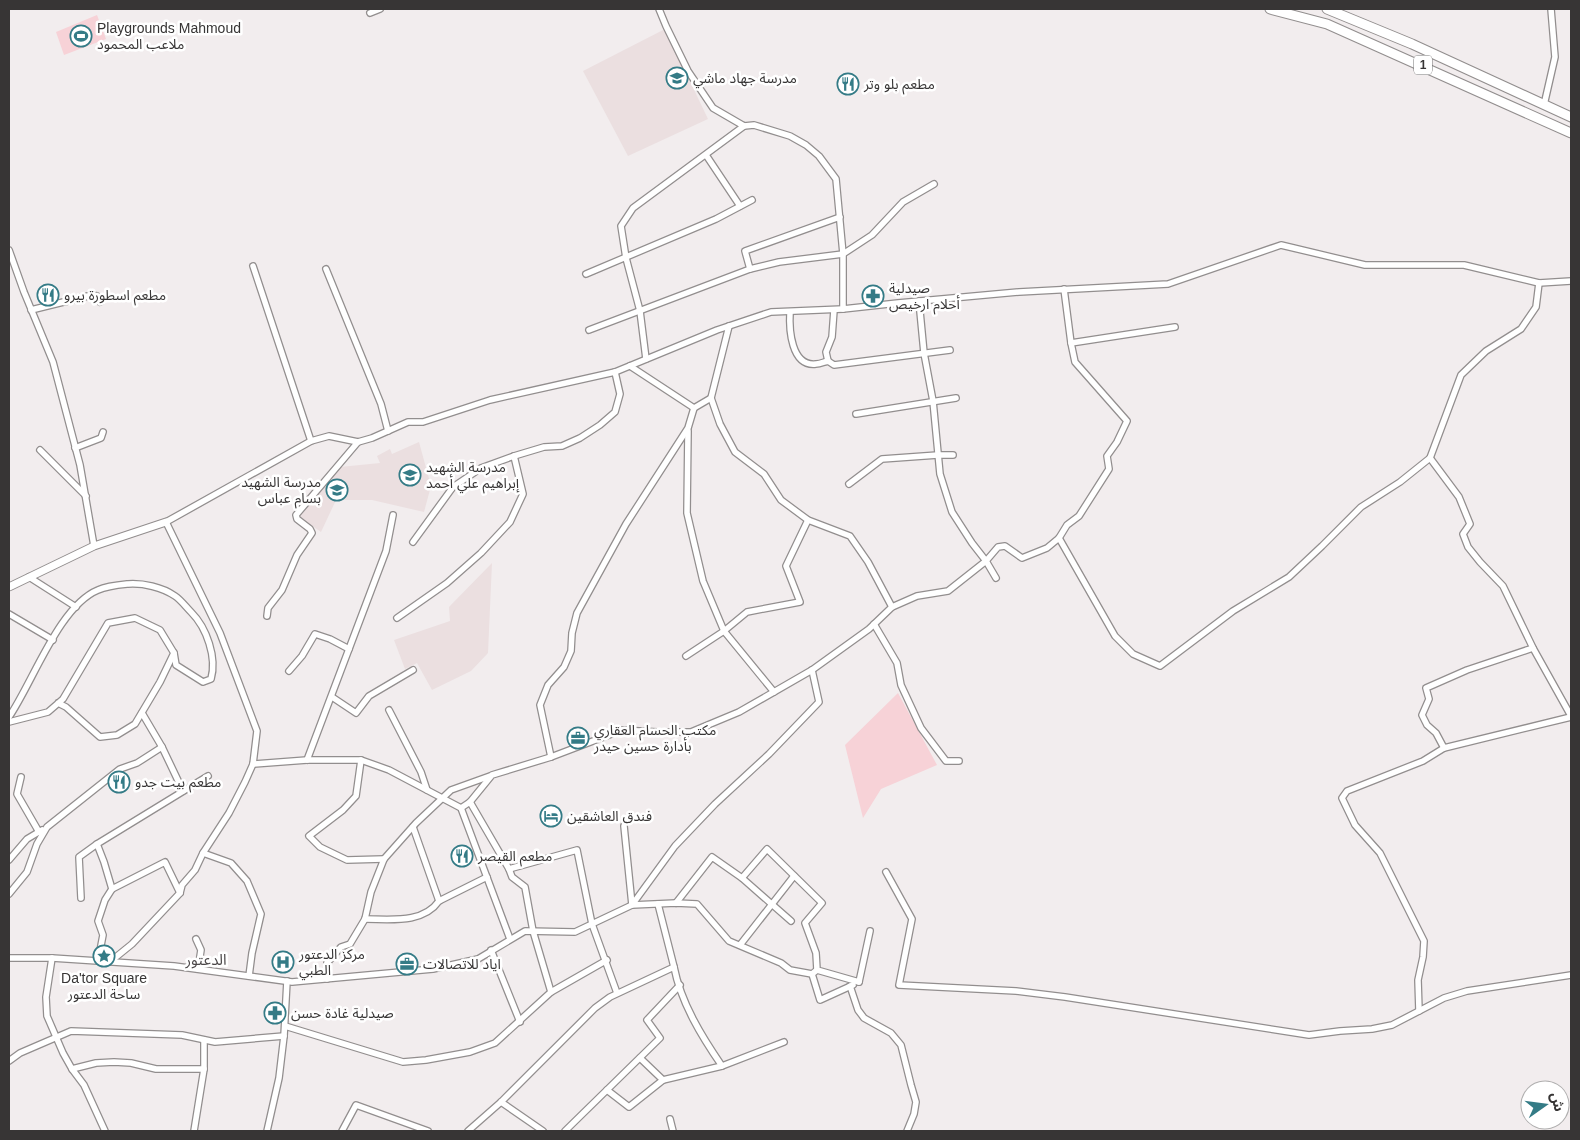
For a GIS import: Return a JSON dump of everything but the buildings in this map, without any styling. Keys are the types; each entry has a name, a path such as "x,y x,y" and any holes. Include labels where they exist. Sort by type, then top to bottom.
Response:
{"main road":[{"name":"1","path":"1270,9 1327,24 1568,131"},
{"name":"1","path":"1326,9 1412,44 1571,118"},
{"path":"1568,131 1571,118"}],"street":[{"path":"370,12 380,9"},
{"path":"659,9 688,71 713,108 744,126"},
{"path":"1544,105 1555,57 1551,9"},
{"path":"646,359 640,311 626,258 621,226 633,208 744,126 754,125 790,136 806,145 819,156 836,178 843,254 843,310"},
{"path":"706,155 740,206"},
{"path":"590,330 750,269 779,262 843,254 872,235 903,202 934,184"},
{"path":"586,274 716,219 752,200"},
{"path":"750,269 745,251 840,217"},
{"path":"268,616 268,608 282,590 297,555 312,533 310,529 297,520 296,515 358,442 408,422 423,422 490,400 615,372 729,326 771,312 843,310 919,301 1064,289 1168,284 1281,245 1365,265 1464,265 1539,283 1571,281"},
{"path":"9,250 53,362 80,465 94,546"},
{"path":"253,266 311,442"},
{"path":"326,269 381,404 388,431"},
{"path":"1059,538 1115,636 1133,654 1160,666 1233,611 1289,578 1361,507 1400,482 1430,458 1461,375 1486,351 1521,328 1536,307 1539,283"},
{"path":"327,978 327,963 342,947 350,944 365,919 371,892 384,859 416,823 451,790 492,775 552,757 622,730 691,732 739,712 812,670 874,624 892,607 917,596 948,591 986,561 998,547 1005,546 1022,558 1047,548 1059,538 1067,525 1079,516 1109,469 1107,456 1117,442 1127,421 1075,362 1064,289"},
{"path":"31,310 92,294 100,302"},
{"path":"919,301 924,353 933,401 940,474 952,512 996,578"},
{"path":"828,361 826,352 832,337 834,310"},
{"path":"790,312 790,336 794,350 803,361 815,365 828,361 834,364 950,350"},
{"path":"729,326 711,398 720,424 735,452 764,474 781,500 808,520 850,536 868,562 892,607"},
{"path":"1071,343 1175,327"},
{"path":"630,366 694,408"},
{"path":"413,542 453,487 481,468 514,456 544,448 562,446 580,438 600,425 615,412 620,394 615,372"},
{"path":"711,398 694,408 688,428 687,513 703,581 724,630 774,692"},
{"path":"856,414 956,398"},
{"path":"552,757 540,705 548,685 564,667 571,651 572,633 577,613 626,524 688,428"},
{"path":"75,448 101,438 103,432"},
{"path":"9,586 94,546 166,522 311,442 328,436 358,442"},
{"path":"40,450 86,496"},
{"path":"850,484 882,459 953,455"},
{"path":"397,618 446,582 481,553 510,522 523,494 514,456"},
{"path":"1419,1010 1418,980 1424,941 1380,853 1356,825 1342,798 1347,791 1423,762 1444,748 1571,717 1533,648 1503,586 1468,547 1463,534 1470,524 1459,497 1430,458"},
{"path":"307,760 386,552 393,516"},
{"path":"686,656 747,612 800,602 786,566 808,520"},
{"path":"111,962 132,944 180,893 182,885 195,870 203,853 229,813 253,764 257,731 220,633 166,522"},
{"path":"29,577 76,607"},
{"path":"9,717 64,620 76,607 97,590 116,585 136,584 159,588 176,596 195,616 203,628 213,661 214,669 211,679 203,682 176,665 174,653 160,630 135,618 108,623 63,699 48,712 9,722"},
{"path":"9,614 52,640"},
{"path":"874,624 898,663 901,684 921,728 946,761 959,761"},
{"path":"289,671 302,656 315,634 349,649"},
{"path":"1444,748 1436,733 1427,725 1422,715 1429,698 1426,688 1467,670 1533,648"},
{"path":"58,703 66,707 100,737 117,734 135,724 160,682 174,653"},
{"path":"332,697 356,713 369,696 413,670"},
{"path":"632,905 675,846 715,804 769,754 818,702 812,670"},
{"path":"390,710 421,772 427,790"},
{"path":"142,713 162,747 183,791"},
{"path":"9,860 27,839 47,827 120,769 137,763 162,747"},
{"path":"253,764 307,760 361,760 389,770 460,808 510,939"},
{"path":"361,760 356,796 343,810 309,836 320,846 346,860 384,859"},
{"path":"460,808 470,802 492,775"},
{"path":"81,898 79,857 208,776"},
{"path":"21,777 17,794 39,832"},
{"path":"470,802 512,877 525,887 533,931 551,992"},
{"path":"624,826 632,905"},
{"path":"9,894 27,872 37,844 47,827"},
{"path":"413,827 439,902"},
{"path":"97,844 112,889"},
{"path":"742,878 767,849 822,903 805,923 816,952 814,972 820,1000 860,982"},
{"path":"509,869 577,850 592,924 607,960 611,974 610,977 617,993"},
{"path":"203,853 231,863 247,881 261,914 252,953 250,976"},
{"path":"676,903 712,857 742,878 791,921"},
{"path":"98,960 103,935 98,921 105,900 112,889 165,862 180,893"},
{"path":"886,872 912,919 899,985 1055,995 1309,1035 1340,1031 1372,1030 1392,1024 1444,998 1466,991 1571,975"},
{"path":"740,945 794,876"},
{"path":"365,919 422,916 435,908 439,902 487,877"},
{"path":"9,958 98,960 198,969 287,981 327,978 433,969 478,959 524,931 575,932 632,905 676,903 697,904 729,941 782,963 790,970 814,972 860,982"},
{"path":"658,904 684,998 705,1043 722,1066"},
{"path":"860,982 870,931"},
{"path":"196,938 201,950 198,969"},
{"path":"492,950 520,1022"},
{"path":"52,958 46,997 47,1016 55,1037 72,1069 84,1086 105,1131"},
{"path":"285,1026 403,1062 470,1052 495,1043 551,992 607,960"},
{"path":"468,1131 501,1102 595,1008 617,993 674,967"},
{"path":"267,1131 280,1078 287,981"},
{"path":"565,1131 660,1038 646,1020 680,985"},
{"path":"850,986 858,1010 864,1018 891,1033 901,1045 916,1102 914,1114 907,1131"},
{"path":"9,1061 20,1053 71,1031 88,1030 182,1036 215,1042 284,1036"},
{"path":"194,1131 204,1069 204,1040"},
{"path":"607,1090 629,1107 663,1080 722,1066 784,1042"},
{"path":"640,1058 663,1080"},
{"path":"72,1069 96,1063 114,1062 131,1063 156,1069 204,1069"},
{"path":"501,1102 543,1131"},
{"path":"342,1131 356,1105 428,1131"},
{"path":"670,1119 673,1131"}],"shaded area":[{"name":"Playgrounds Mahmoud ملاعب المحمود","path":"97,15 106,39 64,55 56,32"},
{"path":"665,29 708,119 628,156 583,71"},
{"path":"419,442 431,486 424,512 372,500 336,500 321,532 298,516 340,467 380,463 377,456 390,449 392,454"},
{"path":"492,563 488,653 471,671 432,690 417,663 405,669 394,640 450,621 449,607"},
{"path":"898,693 937,765 881,789 863,818 845,745"}],"place":[{"name":"Playgrounds Mahmoud ملاعب المحمود","path":"81,36"},
{"name":"مدرسة جهاد ماشي","path":"677,78"},
{"name":"مطعم بلو وتر","path":"848,84"},
{"name":"مطعم اسطورة بيرو","path":"48,295"},
{"name":"صيدلية أحلام ارخيص","path":"873,296"},
{"name":"مدرسة الشهيد إبراهيم علي أحمد","path":"410,475"},
{"name":"مدرسة الشهيد بسام عباس","path":"337,490"},
{"name":"مكتب الحسام العقاري بأدارة حسين حيدر","path":"578,738"},
{"name":"مطعم بيت جدو","path":"119,782"},
{"name":"فندق العاشقين","path":"551,816"},
{"name":"مطعم القيصر","path":"462,856"},
{"name":"Da'tor Square ساحة الدعتور","path":"104,956"},
{"name":"مركز الدعتور الطبي","path":"283,962"},
{"name":"اياد للاتصالات","path":"407,964"},
{"name":"صيدلية غادة حسن","path":"275,1013"}],"district":[{"name":"الدعتور","path":"206,960"}]}
